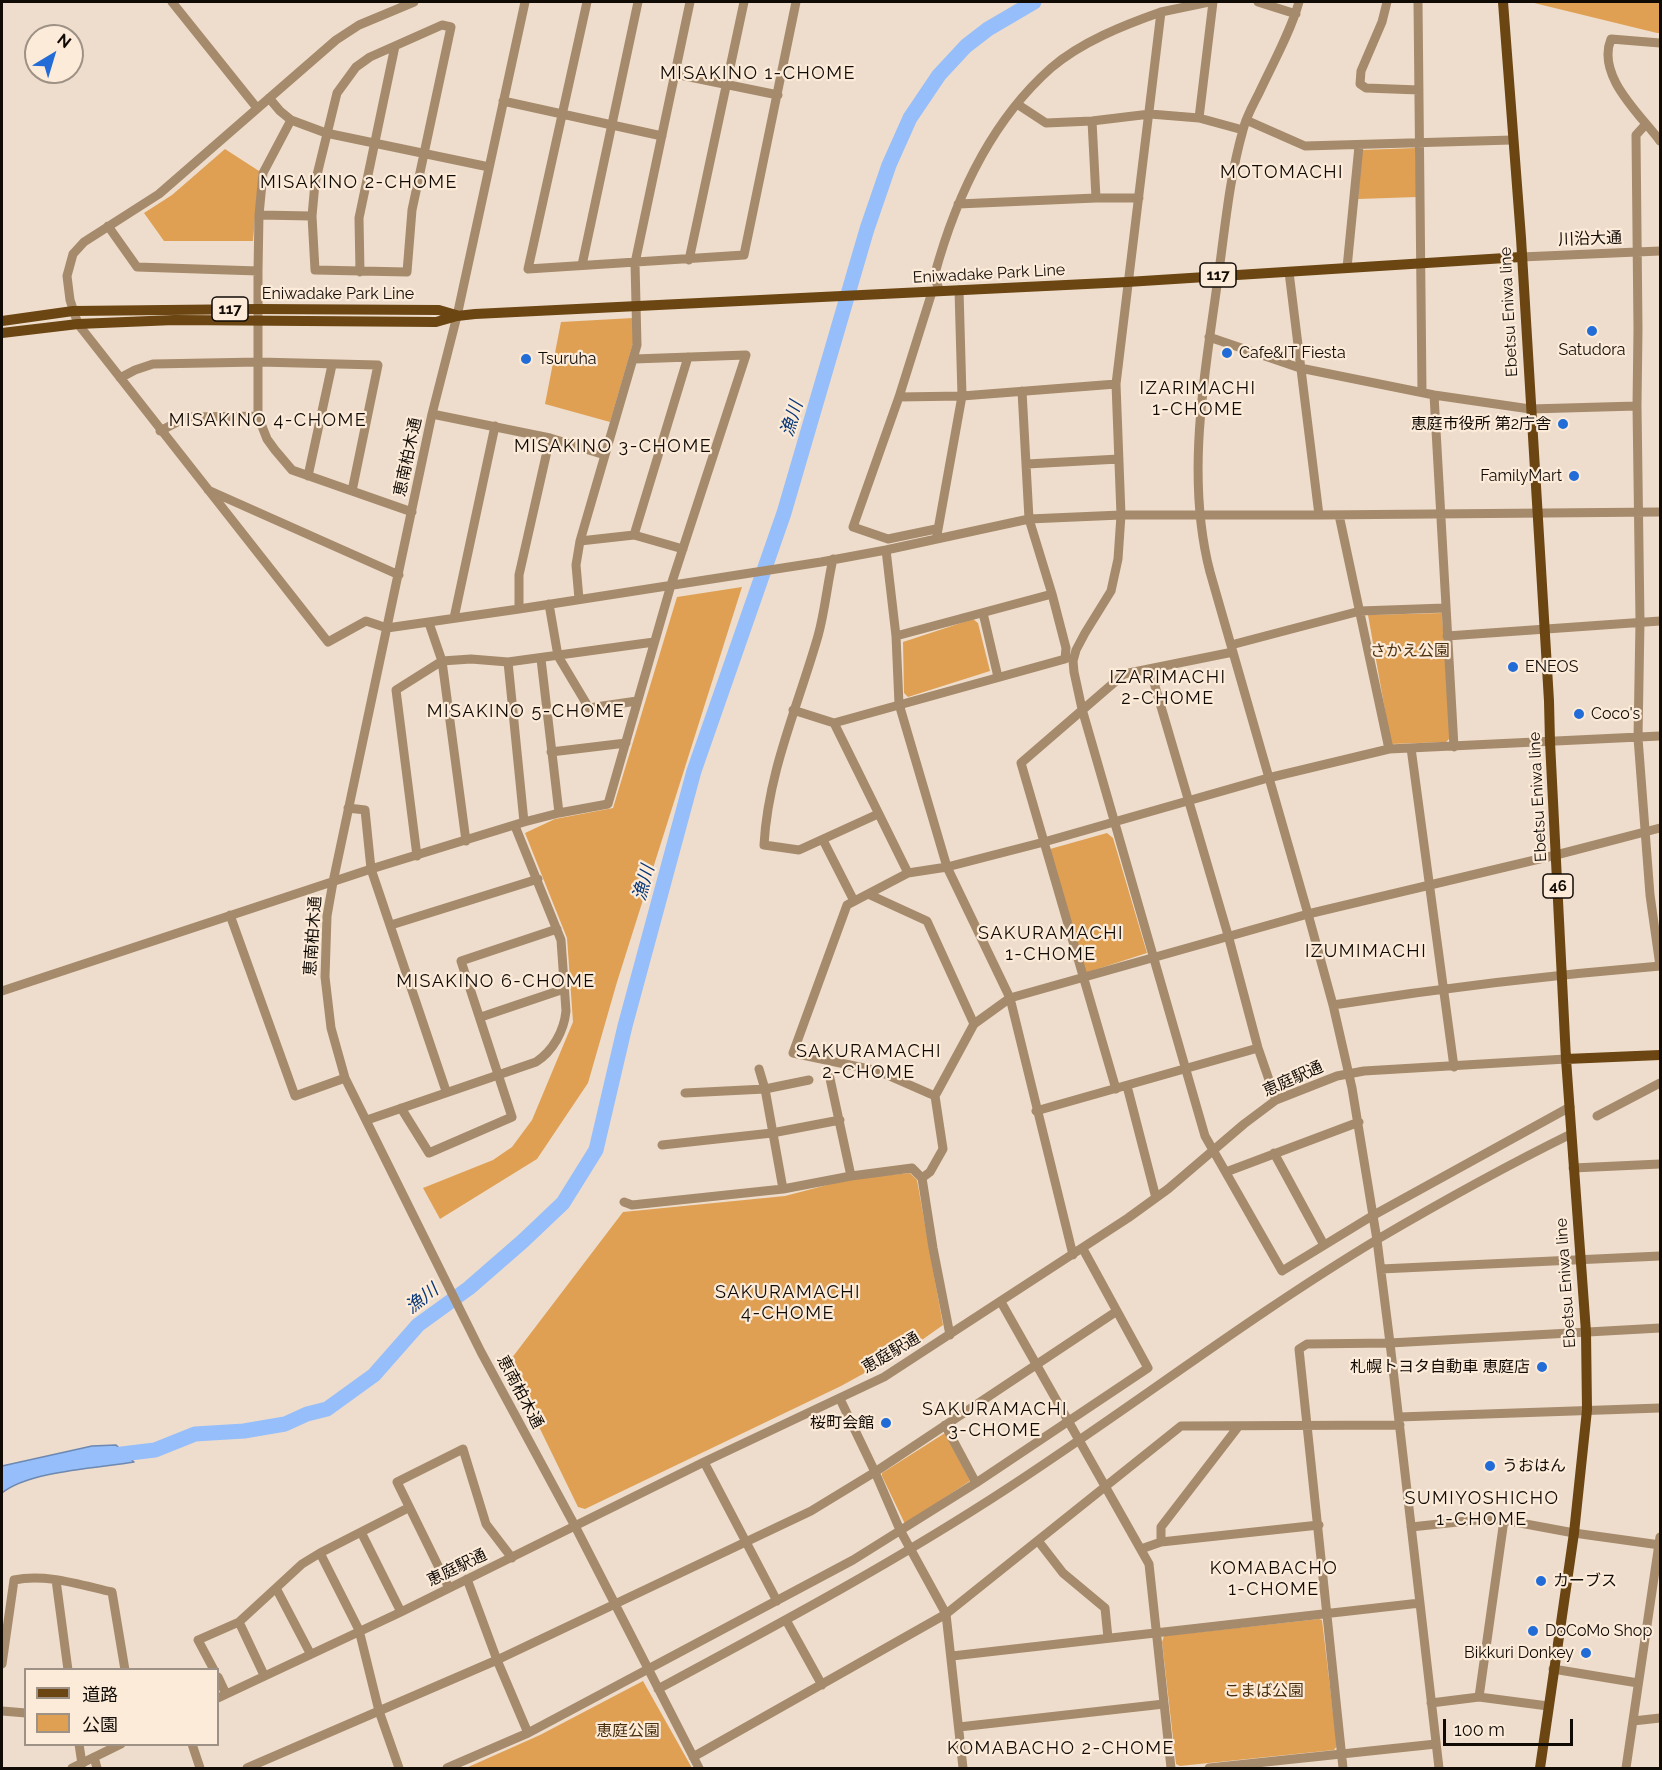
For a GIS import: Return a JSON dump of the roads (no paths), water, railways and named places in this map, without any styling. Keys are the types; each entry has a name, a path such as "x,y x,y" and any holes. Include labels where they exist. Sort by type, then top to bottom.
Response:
{"main road":[{"name":"Ebetsu Eniwa line","path":"1503,2 1549,701 1566,1059 1586,1332 1587,1410 1574,1533 1540,1768"},
{"name":"Eniwadake Park Line","path":"2,333 78,324 258,314 439,310 457,316 637,305 789,300 1127,282 1521,257"},
{"name":"Eniwadake Park Line","path":"2,321 73,311 258,314"},
{"path":"1566,1059 1660,1055"}],"street":[{"path":"172,2 257,108"},
{"path":"414,2 359,26 336,40 159,194 84,242 73,254 67,276 73,311 78,324 328,642 366,621 387,628 684,584 833,560 1029,519 1200,514 1660,512"},
{"name":"恵南柏木通","path":"525,2 457,316 432,414 333,882 325,942 326,986 331,1028 345,1078 481,1352 575,1526 699,1768"},
{"path":"587,2 528,269 744,255 796,2"},
{"path":"582,265 638,2"},
{"path":"579,599 576,565 580,541 637,345 635,263 690,2"},
{"path":"689,260 744,2"},
{"path":"936,529 888,539 853,527 936,291 934,277 946,232 986,144 1017,104 1051,68 1076,51 1120,27 1161,12 1211,2 1199,118"},
{"path":"1258,2 1296,14"},
{"path":"1299,2 1296,14 1243,130 1226,214 1209,337 1197,478 1203,546 1333,1005 1359,1122 1381,1269 1400,1421 1439,1768"},
{"path":"1387,2 1382,22 1361,71 1360,84 1366,88 1419,90"},
{"path":"1418,2 1422,393"},
{"path":"1161,12 1116,384 1121,515 1118,560 1111,591 1085,633 1073,661 1082,709 1205,1136 1282,1271 1372,1216 1570,1107"},
{"path":"442,25 451,27 412,210 407,272 315,270 312,216 315,183 326,133 337,93 356,67 370,57 442,25"},
{"path":"1660,43 1611,39 1607,49 1608,65 1614,81 1660,141"},
{"path":"360,272 359,218 395,46"},
{"path":"675,74 778,95"},
{"path":"269,98 291,120 326,133 489,167"},
{"path":"503,101 662,136"},
{"path":"1017,104 1046,123 1092,121 1150,114 1199,118 1243,130"},
{"path":"291,120 263,172 259,215 258,416 267,439 292,470 412,512"},
{"path":"1246,120 1305,146 1512,140"},
{"path":"1092,121 1096,198"},
{"path":"1333,1005 1445,988 1563,974 1660,966 1650,895 1638,738 1640,621 1636,135 1649,126 1660,124"},
{"path":"1347,268 1359,146"},
{"path":"958,204 1139,198"},
{"path":"259,215 312,216"},
{"path":"108,226 138,267 258,271"},
{"name":"川沿大通","path":"1521,257 1660,251"},
{"path":"1289,272 1319,515"},
{"path":"937,540 936,529 962,396 959,290"},
{"path":"1209,337 1300,368 1434,395 1530,409 1637,406"},
{"path":"2,991 371,869 559,813 608,804 671,585 746,355 634,359"},
{"path":"634,535 688,357"},
{"path":"120,378 153,364 259,362 378,365 352,491"},
{"path":"308,476 332,365"},
{"path":"899,397 962,396 1116,384"},
{"path":"793,710 834,723 1065,659 1066,648 1053,594 1029,519 1022,391"},
{"path":"1434,395 1454,747"},
{"path":"432,414 550,438 605,455"},
{"path":"160,431 187,417 258,416"},
{"path":"454,618 495,426"},
{"path":"519,609 519,575 550,438"},
{"path":"1027,464 1119,459"},
{"path":"206,489 399,575"},
{"path":"1339,515 1389,749"},
{"path":"580,541 634,535 683,549"},
{"path":"886,550 896,636 899,704 947,867 1010,998 1073,1255"},
{"path":"833,560 818,635 776,765 764,845 799,850 878,814"},
{"path":"896,636 1053,594"},
{"path":"549,604 558,656 589,708 637,701"},
{"path":"1116,1089 1021,763 1124,674 1232,648 1360,611 1445,608"},
{"path":"983,613 998,677"},
{"path":"1447,636 1660,621"},
{"path":"429,623 442,662 466,841"},
{"path":"417,856 396,690 442,662 471,659 508,662 541,659 654,642"},
{"path":"541,659 559,813"},
{"path":"367,1120 536,1062 544,1057 557,1040 565,1022 561,940 519,824 508,662"},
{"path":"1150,669 1228,935 1258,1048 1276,1100"},
{"path":"834,723 908,873"},
{"path":"935,1096 878,1071 793,1053 847,905 908,873 947,867 1044,842 1268,778 1389,749 1660,736"},
{"path":"551,752 626,743"},
{"path":"1411,748 1454,1067"},
{"path":"348,808 365,810 371,869 446,1091"},
{"path":"922,1178 930,1172 943,1149 935,1096 974,1024 1010,998 1308,914 1660,828"},
{"path":"823,840 854,901"},
{"path":"391,925 538,879"},
{"path":"868,894 927,921 974,1024"},
{"path":"230,915 295,1096 345,1078"},
{"path":"401,1108 429,1153 512,1117 461,961 557,929"},
{"path":"481,1017 564,989"},
{"path":"1036,1111 1258,1048"},
{"name":"恵庭駅通","path":"222,1696 401,1612 704,1462 884,1377 1083,1249 1156,1198 1276,1100 1349,1073 1566,1059"},
{"path":"759,1069 765,1089 783,1189"},
{"path":"829,1074 851,1176"},
{"path":"685,1093 765,1089 809,1080"},
{"path":"1598,1116 1660,1083"},
{"path":"1127,1086 1156,1198"},
{"path":"662,1145 772,1133 840,1120"},
{"path":"1226,1172 1359,1122"},
{"path":"658,1689 910,1550 1009,1488 1282,1301 1377,1240 1507,1166 1572,1134"},
{"path":"1275,1153 1324,1245"},
{"path":"1573,1168 1660,1164"},
{"path":"624,1202 632,1205 783,1189 851,1176 912,1168 922,1178 950,1335"},
{"path":"447,1768 528,1733 853,1560 976,1483 1148,1368 1083,1249"},
{"path":"1381,1269 1660,1256"},
{"path":"1001,1302 1149,1564 1171,1768"},
{"path":"247,1768 497,1660 811,1511 876,1472 1117,1311"},
{"path":"1343,1768 1299,1349 1307,1344 1390,1343 1660,1328"},
{"path":"840,1399 876,1472 900,1530 946,1614 963,1768"},
{"path":"693,1757 946,1614 1039,1542 1181,1426 1306,1427 1587,1410 1660,1408"},
{"path":"945,1425 976,1483"},
{"path":"1161,1542 1161,1527 1238,1426"},
{"path":"450,1588 397,1482 463,1449 486,1524 512,1558"},
{"path":"704,1462 777,1601"},
{"path":"213,1668 198,1640 239,1622 302,1564 408,1508"},
{"path":"1412,1527 1486,1519 1504,1520 1574,1533 1660,1542 1626,1768"},
{"path":"1479,1697 1504,1520"},
{"path":"1141,1549 1161,1542 1319,1525"},
{"path":"361,1532 401,1612"},
{"path":"1039,1542 1063,1574 1105,1608 1108,1638"},
{"path":"320,1553 359,1630 379,1711 399,1768"},
{"path":"2,1664 14,1580 27,1577 56,1580 112,1592 125,1668"},
{"path":"467,1579 497,1660 528,1733"},
{"path":"56,1580 68,1668"},
{"path":"276,1588 310,1653"},
{"path":"952,1656 1420,1603"},
{"path":"786,1620 822,1685"},
{"path":"239,1622 264,1675"},
{"path":"1553,1669 1638,1683"},
{"path":"1431,1703 1479,1697 1548,1706"},
{"path":"959,1727 1164,1704"},
{"path":"2,1711 24,1713"},
{"path":"1634,1721 1660,1718"},
{"path":"1209,1768 1436,1744"},
{"path":"79,1746 82,1764"},
{"path":"72,1768 117,1746"},
{"path":"193,1746 200,1768"},
{"path":"94,1757 97,1768"}],"water":[{"path":"116,1445 134,1462 46,1475 14,1486 2,1493 2,1466 92,1446"}],"waterway":[{"name":"漁川","path":"105,1456 155,1450 195,1434 244,1431 285,1424 307,1414 327,1409 374,1375 418,1325 469,1288 563,1203 596,1150 625,1026 694,771 784,513 867,229 889,165 910,118 939,75 966,46 988,29 1034,2"}],"place":[{"name":"Satudora","path":"1592,331"},
{"name":"Cafe&IT Fiesta","path":"1227,353"},
{"name":"Tsuruha","path":"526,359"},
{"name":"恵庭市役所 第2庁舎","path":"1563,424"},
{"name":"FamilyMart","path":"1574,476"},
{"name":"ENEOS","path":"1513,667"},
{"name":"Coco's","path":"1579,714"},
{"name":"札幌トヨタ自動車 恵庭店","path":"1542,1367"},
{"name":"桜町会館","path":"886,1423"},
{"name":"うおはん","path":"1490,1466"},
{"name":"カーブス","path":"1541,1581"},
{"name":"DoCoMo Shop","path":"1533,1631"},
{"name":"Bikkuri Donkey","path":"1586,1653"}],"district":[{"name":"MISAKINO 1-CHOME","path":"758,74"},
{"name":"MOTOMACHI","path":"1282,173"},
{"name":"MISAKINO 2-CHOME","path":"359,183"},
{"name":"IZARIMACHI 1-CHOME","path":"1198,399"},
{"name":"MISAKINO 4-CHOME","path":"268,421"},
{"name":"MISAKINO 3-CHOME","path":"613,447"},
{"name":"IZARIMACHI 2-CHOME","path":"1168,688"},
{"name":"MISAKINO 5-CHOME","path":"526,712"},
{"name":"SAKURAMACHI 1-CHOME","path":"1051,944"},
{"name":"IZUMIMACHI","path":"1366,952"},
{"name":"MISAKINO 6-CHOME","path":"496,982"},
{"name":"SAKURAMACHI 2-CHOME","path":"869,1062"},
{"name":"SAKURAMACHI 4-CHOME","path":"788,1303"},
{"name":"SAKURAMACHI 3-CHOME","path":"995,1420"},
{"name":"SUMIYOSHICHO 1-CHOME","path":"1482,1509"},
{"name":"KOMABACHO 1-CHOME","path":"1274,1579"},
{"name":"KOMABACHO 2-CHOME","path":"1061,1749"}],"park label":[{"name":"さかえ公園","path":"1410,651"},
{"name":"こまば公園","path":"1264,1691"},
{"name":"恵庭公園","path":"628,1731"}]}
